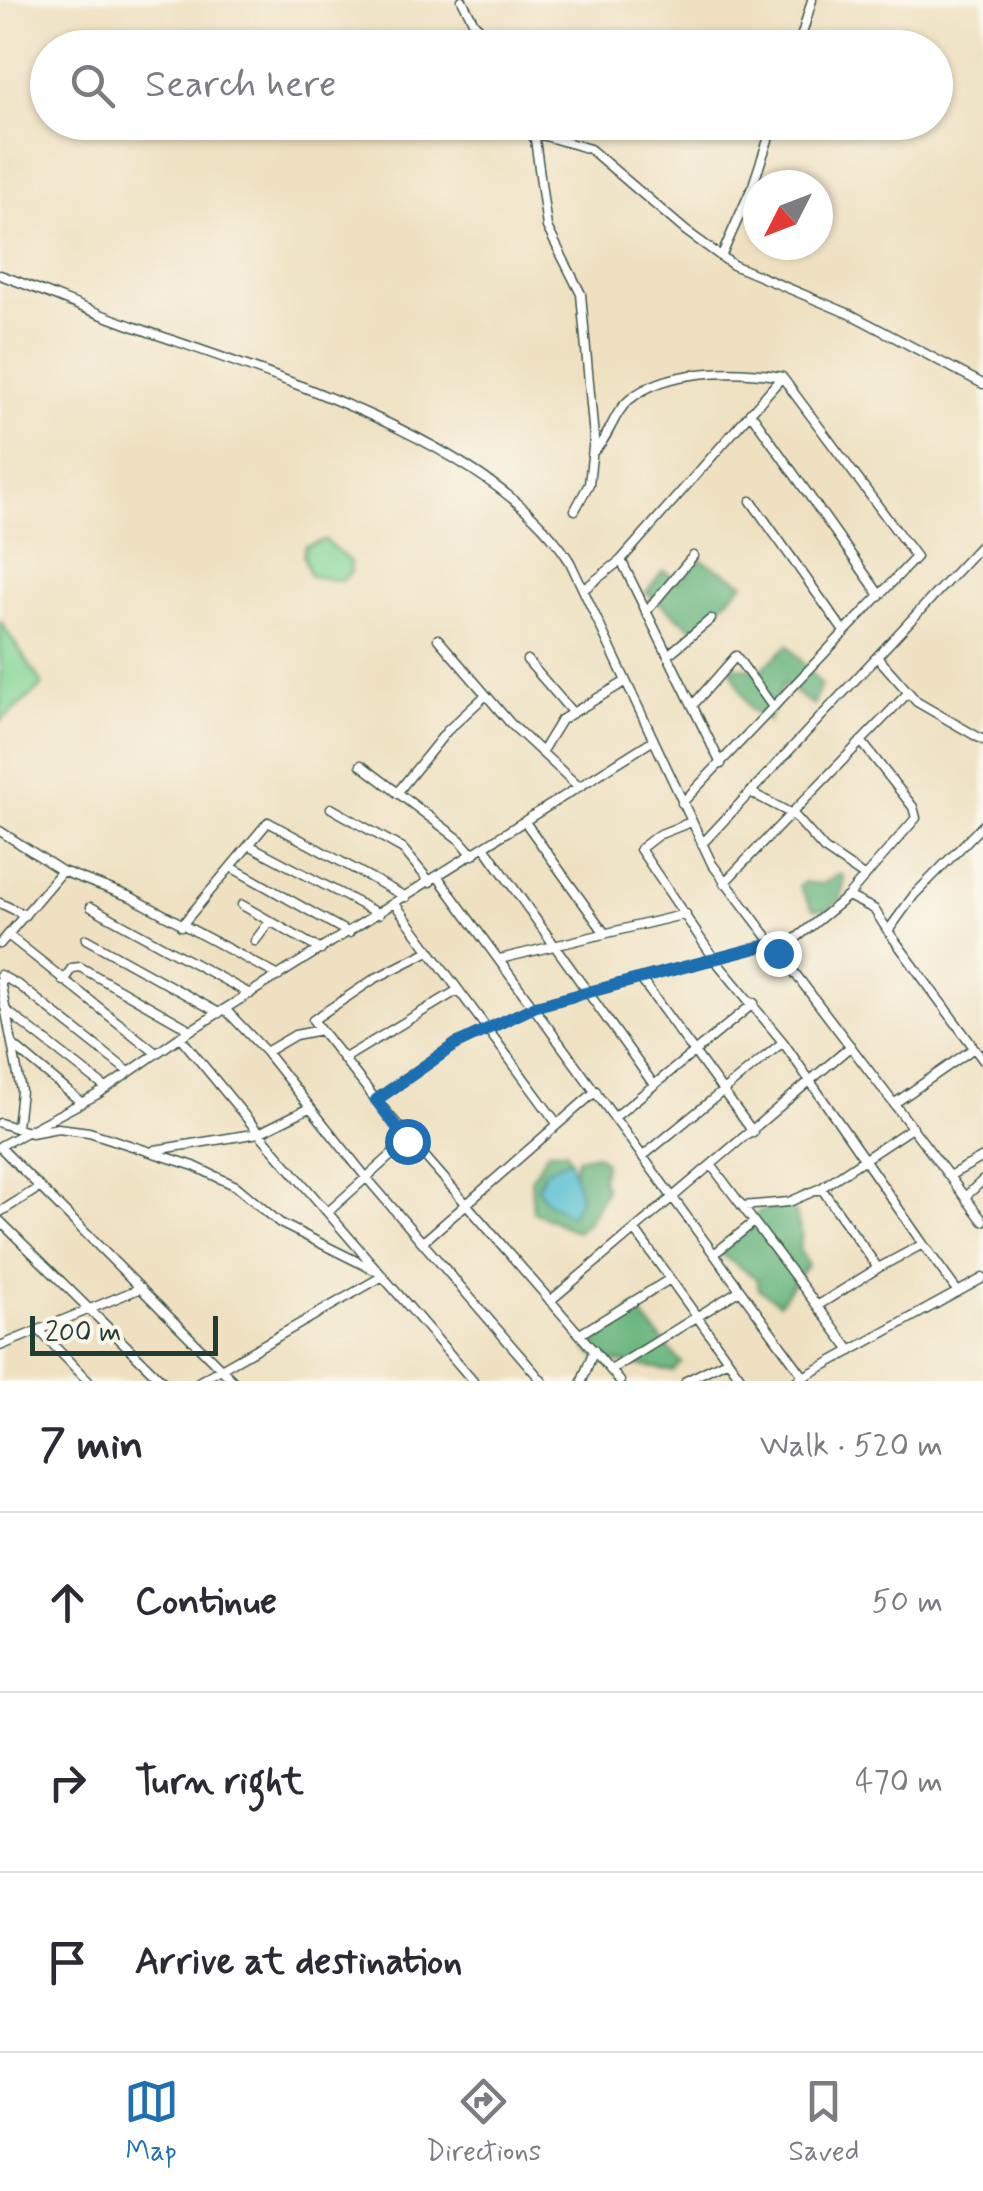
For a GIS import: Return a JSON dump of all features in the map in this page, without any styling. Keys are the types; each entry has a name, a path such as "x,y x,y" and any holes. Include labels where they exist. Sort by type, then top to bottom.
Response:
{"street":[{"path":"462,0 481,30"},
{"path":"803,30 812,0"},
{"path":"534,140 538,150 544,220 581,294 592,389 594,451 590,484 574,510"},
{"path":"557,140 590,150 721,258 866,322 983,384"},
{"path":"721,258 768,140"},
{"path":"0,275 390,424 527,509 559,544 690,822 724,883 983,1221"},
{"path":"594,451 627,401 649,389 712,374 756,372 782,377 916,557 682,803"},
{"path":"583,590 621,560 782,377"},
{"path":"750,412 879,594"},
{"path":"751,501 843,630"},
{"path":"702,844 983,543"},
{"path":"646,612 693,556"},
{"path":"621,560 721,764"},
{"path":"668,655 711,619"},
{"path":"438,639 486,695 579,787"},
{"path":"693,705 736,656 773,707"},
{"path":"879,658 908,694 983,740"},
{"path":"528,660 572,712"},
{"path":"542,751 561,720 623,682"},
{"path":"724,883 908,694"},
{"path":"397,793 447,731 486,695"},
{"path":"233,1381 0,1146 82,1103 180,1036 652,741"},
{"path":"778,953 848,896 916,818 914,806 861,741"},
{"path":"361,764 473,856"},
{"path":"752,793 794,814 824,849 864,877"},
{"path":"331,808 395,844 434,880 500,960 740,1290 800,1379 983,1278"},
{"path":"525,822 604,932"},
{"path":"690,822 658,835 640,850 716,960 754,1003 958,1292"},
{"path":"181,926 270,823 406,897"},
{"path":"888,931 914,895 983,825"},
{"path":"0,830 62,871 131,898 279,976"},
{"path":"250,845 379,914"},
{"path":"485,848 654,1084"},
{"path":"231,867 348,933"},
{"path":"0,944 62,871"},
{"path":"848,896 874,909 983,1060"},
{"path":"0,902 24,914"},
{"path":"395,904 556,1122"},
{"path":"242,905 321,950"},
{"path":"91,907 250,994"},
{"path":"500,960 686,914"},
{"path":"255,941 270,921"},
{"path":"8,935 62,982 156,1053"},
{"path":"86,939 222,1011 266,1052 365,1176 542,1381"},
{"path":"376,1100 456,1044 536,1006 771,944"},
{"path":"429,951 374,979 314,1020 407,1141 620,1381"},
{"path":"62,982 72,968 80,967 191,1030"},
{"path":"17,1127 21,1091 0,978 20,986 129,1072"},
{"path":"640,978 752,1132"},
{"path":"345,1058 458,990"},
{"path":"615,1117 754,1003"},
{"path":"5,1018 106,1088"},
{"path":"266,1052 295,1035 321,1030"},
{"path":"180,1036 474,1381"},
{"path":"643,1156 782,1042"},
{"path":"12,1044 82,1103"},
{"path":"550,1301 851,1046"},
{"path":"895,1103 974,1048"},
{"path":"423,1242 596,1091"},
{"path":"155,1150 260,1133 310,1108"},
{"path":"0,1123 32,1132 58,1128 89,1132 155,1150 236,1186 280,1223 382,1274"},
{"path":"742,1206 789,1202 821,1188 913,1128"},
{"path":"328,1212 407,1141"},
{"path":"949,1176 983,1158"},
{"path":"712,1166 850,1351"},
{"path":"965,1197 983,1180"},
{"path":"0,1212 40,1188"},
{"path":"821,1188 878,1268"},
{"path":"0,1221 162,1381"},
{"path":"714,1254 754,1222"},
{"path":"635,1230 744,1381"},
{"path":"817,1306 922,1244"},
{"path":"200,1381 382,1274"},
{"path":"580,1334 670,1279"},
{"path":"0,1346 141,1288"},
{"path":"611,1370 740,1290"},
{"path":"39,1330 88,1381"},
{"path":"582,1381 594,1350"},
{"path":"686,1381 728,1360"}],"green space":[{"path":"325,540 350,562 351,572 341,581 310,576 303,554 306,546"},
{"path":"700,559 744,583 695,630 646,593 663,571 680,581"},
{"path":"0,621 43,685 0,722"},
{"path":"788,645 821,685 813,705 783,684 768,721 750,709 729,666 761,670"},
{"path":"841,874 845,880 840,900 828,910 813,909 799,886 803,882 822,884"},
{"path":"548,1151 566,1151 570,1159 542,1175 538,1188 580,1197 574,1173 577,1158 595,1154 605,1162 602,1180 606,1189 588,1223 577,1232 533,1212 531,1179"},
{"path":"792,1204 802,1235 799,1249 808,1264 779,1303 759,1289 757,1279 719,1253 733,1239 746,1234 758,1212"},
{"path":"635,1307 681,1363 673,1371 599,1359 587,1350"}],"water":[{"path":"570,1159 580,1197 570,1216 545,1200 538,1188 545,1171"}],"route":[{"path":"407,1141 376,1100 456,1044 536,1006 771,944 778,953"}]}
